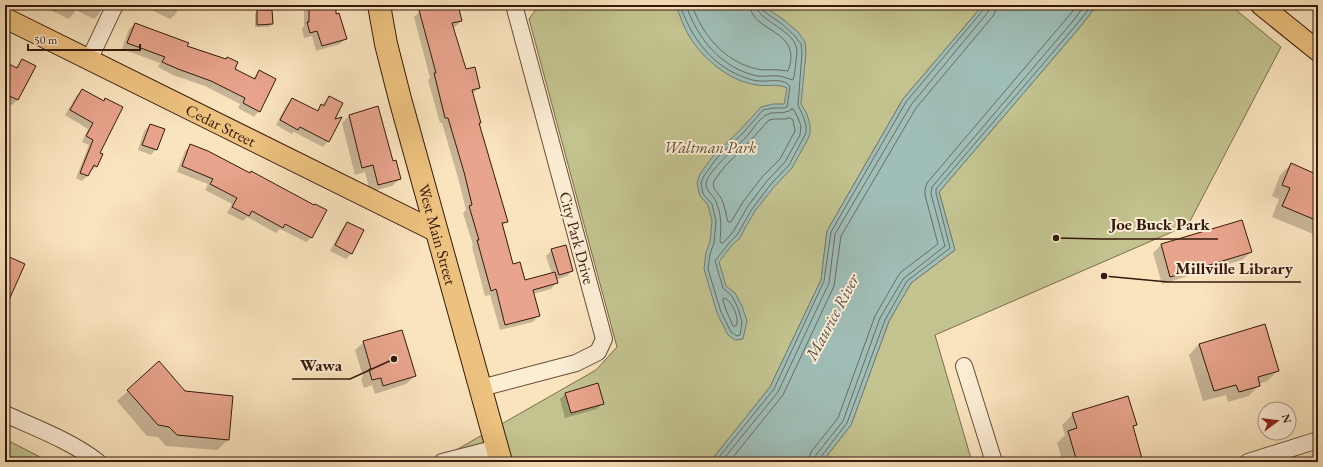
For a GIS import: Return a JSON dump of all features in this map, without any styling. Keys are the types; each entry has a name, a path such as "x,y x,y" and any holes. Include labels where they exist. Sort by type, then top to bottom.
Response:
{"highway":[{"name":"West Main Street","path":"379,5 386,44 499,455"}],"main road":[{"path":"1261,5 1318,51"},
{"name":"Cedar Street","path":"5,18 437,232"}],"street":[{"path":"89,60 115,5"},
{"path":"516,11 527,5"},
{"name":"City Park Drive","path":"481,388 576,363 598,352 604,339 516,11"},
{"path":"964,366 994,462"},
{"path":"5,414 55,437 89,455 98,462"},
{"path":"1248,462 1284,456 1318,440"},
{"path":"442,462 499,455"}],"green space":[{"name":"Waltman Park","path":"539,5 983,5 903,99 827,231 821,280 770,387 710,462 435,462 596,370 617,347 529,19"},
{"path":"1097,5 1230,5 1281,47 1188,225 935,335 972,462 822,462 851,425 889,321 911,283 955,250 939,192 1080,27"},
{"path":"5,439 50,462 5,462"}],"water":[{"path":"676,5 762,5 784,20 798,32 805,42 806,53 801,104 807,114 810,125 808,139 792,168 774,187 755,211 740,238 732,245 719,262 726,286 735,293 742,306 747,321 743,339 735,340 728,335 717,313 704,269 706,252 710,242 712,221 708,205 700,196 697,183 700,174 713,156 761,107 773,104 784,104 787,88 747,83 718,68 709,61 689,36 683,25"},
{"name":"Maurice River","path":"983,5 1097,5 1080,27 939,192 955,250 911,283 889,321 851,425 822,462 710,462 770,387 821,280 827,231 903,99"}],"building":[{"path":"309,5 336,5 336,14 339,13 347,39 322,46 317,31 310,33 307,22 309,22"},
{"path":"441,5 458,5 462,21 452,23 466,69 475,67 480,88 472,90 481,123 479,123 508,222 502,223 513,264 520,262 525,280 555,272 558,283 533,290 540,316 505,325 496,289 491,291 469,206 472,205 464,172 448,118 445,118 434,73 436,73 419,10"},
{"path":"257,10 272,10 273,24 257,25"},
{"path":"135,23 189,43 187,46 226,59 227,57 238,62 235,69 255,79 259,70 276,79 260,112 243,103 245,98 211,81 162,62 165,57 127,43"},
{"path":"22,59 36,66 18,100 5,94 5,62 17,68"},
{"path":"82,89 104,101 105,98 123,107 100,153 103,154 97,167 94,165 88,176 80,173 93,140 86,136 93,123 70,110"},
{"path":"329,96 343,103 335,119 342,117 329,142 300,127 298,130 280,120 292,98 318,111 321,104 324,106"},
{"path":"378,106 393,161 396,160 401,179 378,185 373,165 362,168 349,115"},
{"path":"150,124 165,129 157,150 142,145"},
{"path":"190,144 208,151 250,173 251,171 314,205 315,204 327,210 312,238 285,224 283,228 252,211 249,216 232,207 237,198 210,184 213,179 182,166"},
{"path":"1291,163 1318,175 1318,221 1282,206 1290,188 1282,185"},
{"path":"1242,220 1252,252 1170,277 1161,244"},
{"path":"347,222 364,230 352,254 335,245"},
{"path":"566,245 573,271 559,275 551,249"},
{"path":"5,255 25,264 5,309"},
{"path":"1265,324 1279,371 1258,377 1260,386 1239,392 1236,385 1214,391 1199,344"},
{"path":"402,330 416,376 383,386 381,378 372,380 369,369 371,369 363,341"},
{"path":"159,361 185,391 233,396 229,440 177,435 169,427 158,425 127,390"},
{"path":"598,383 604,404 571,413 565,393"},
{"path":"1128,396 1137,425 1133,426 1143,462 1077,462 1068,431 1077,428 1072,413"}],"place":[{"name":"Joe Buck Park","path":"1056,238"},
{"name":"Millville Library","path":"1104,276"},
{"name":"Wawa","path":"394,359"}]}
